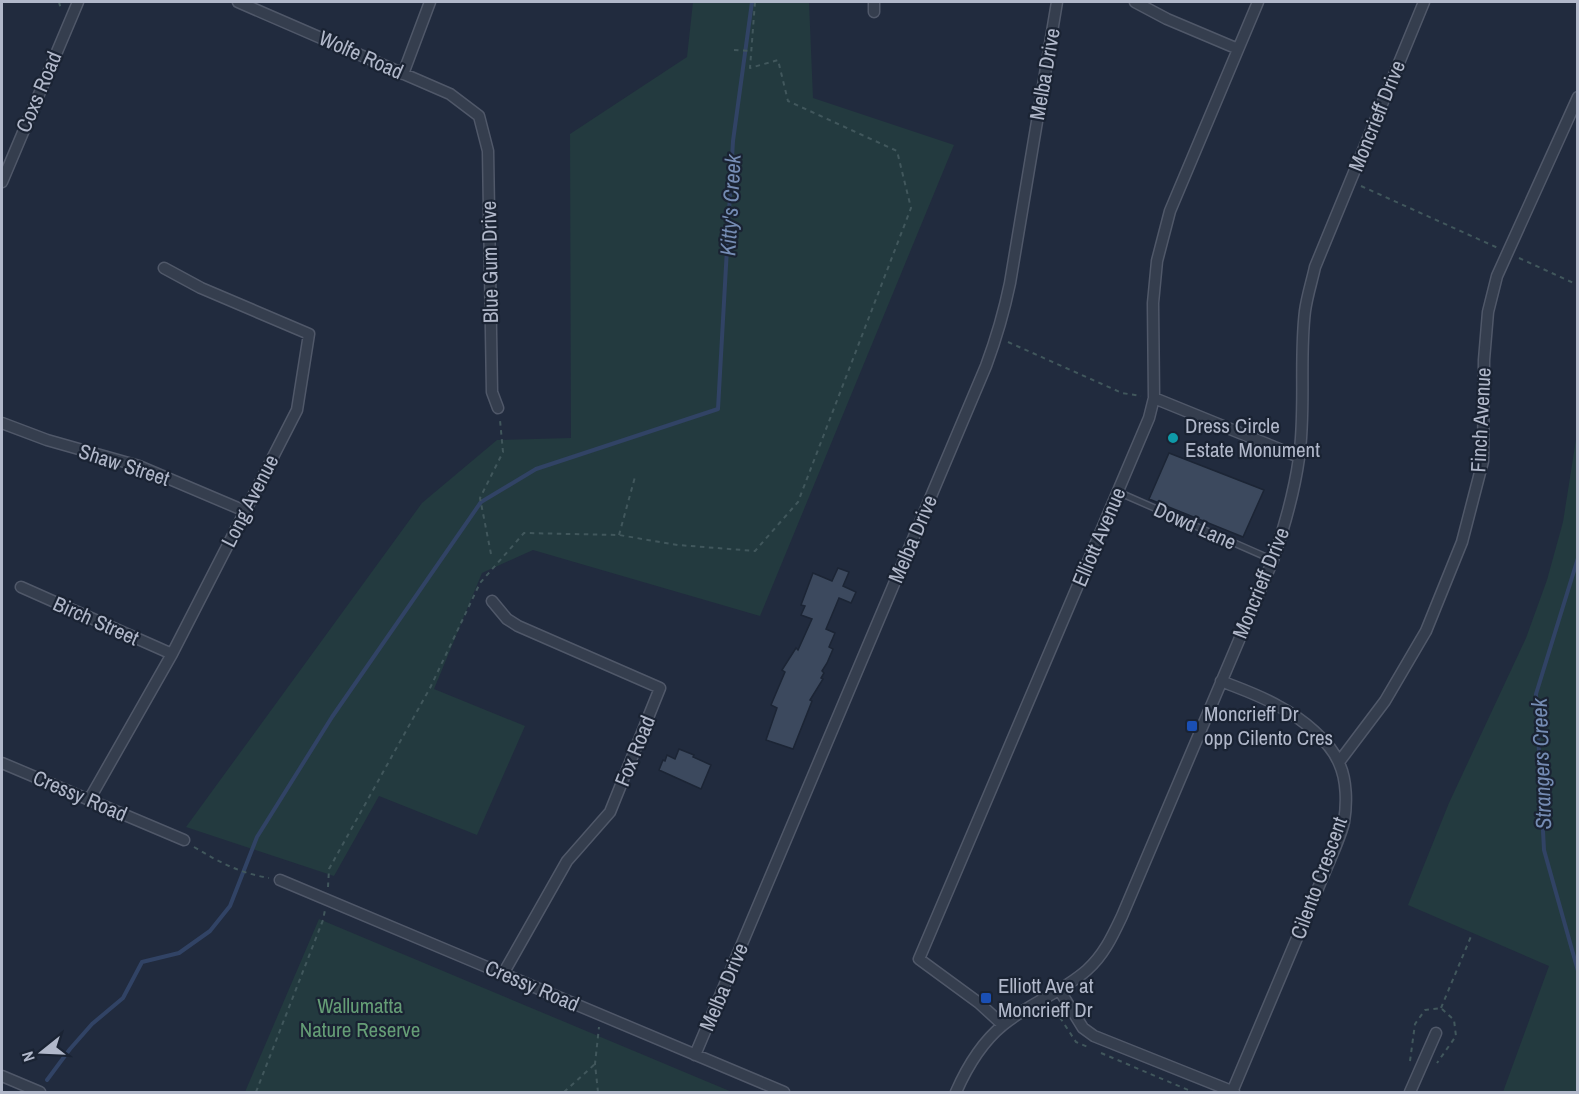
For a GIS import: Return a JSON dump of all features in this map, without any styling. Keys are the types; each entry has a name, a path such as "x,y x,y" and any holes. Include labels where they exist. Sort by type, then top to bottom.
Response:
{"street":[{"name":"Coxs Road","path":"2,182 78,2"},
{"name":"Wolfe Road","path":"238,2 450,94 479,116"},
{"path":"403,74 430,2"},
{"name":"Melba Drive","path":"695,1055 997,338 1005,311 1058,2"},
{"path":"1135,2 1167,19 1238,50"},
{"name":"Elliott Avenue","path":"1003,1025 980,1003 919,959 1149,418 1154,398 1153,303 1157,261 1170,211 1258,2"},
{"name":"Moncrieff Drive","path":"956,1092 973,1059 1003,1025 1060,991 1088,969 1108,944 1122,916 1273,560 1290,507 1299,457 1305,311 1315,267 1424,2"},
{"name":"Finch Avenue","path":"1339,762 1385,701 1425,631 1462,542 1483,461 1484,360 1488,312 1497,276 1578,97"},
{"name":"Blue Gum Drive","path":"479,116 488,151 492,392 498,408"},
{"name":"Long Avenue","path":"89,800 172,654 297,410 309,334 201,288 164,268"},
{"path":"1154,398 1299,457"},
{"name":"Shaw Street","path":"2,423 47,440 139,466 245,511"},
{"name":"Birch Street","path":"21,588 172,654"},
{"name":"Fox Road","path":"492,601 507,619 518,626 660,688 610,812 567,861 503,974"},
{"name":"Cilento Crescent","path":"1221,681 1279,706 1299,718 1320,736 1339,762 1346,798 1344,823 1335,848 1233,1092"},
{"name":"Cressy Road","path":"2,763 184,840"},
{"name":"Cressy Road","path":"280,880 784,1092"},
{"path":"1060,991 1083,1028 1094,1036 1233,1092"},
{"path":"1410,1092 1436,1033"},
{"path":"2,1076 40,1092"}],"lane":[{"name":"Dowd Lane","path":"1118,492 1273,560"}],"path":[{"path":"256,1092 323,920 327,900 328,869 430,688 480,582 524,533 619,535 678,545 755,551 798,502 911,208 897,152 788,101 778,60 750,68 755,2"},
{"path":"734,50 752,51"},
{"path":"1350,182 1578,285"},
{"path":"997,338 1122,393 1154,398"},
{"path":"491,554 480,498 503,452 498,408"},
{"path":"619,535 635,477"},
{"path":"184,840 223,864 255,876"},
{"path":"1441,1008 1472,934"},
{"path":"598,1092 595,1064 600,1015"},
{"path":"564,1092 595,1064"}],"green space":[{"path":"693,2 809,2 813,98 954,145 760,616 533,550 482,573 434,689 525,726 477,835 379,796 334,876 186,827 422,503 497,440 571,438 570,134 687,57"},
{"path":"1577,433 1577,1092 1503,1092 1549,966 1408,905 1449,803 1526,638 1547,580 1563,522"},
{"name":"Wallumatta Nature Reserve","path":"319,919 732,1092 245,1092"}],"building":[{"path":"1169,453 1264,490 1243,537 1149,499"},
{"path":"838,568 849,572 843,586 856,592 851,603 839,598 826,629 835,633 829,647 833,649 822,671 824,673 821,678 823,679 810,700 812,701 793,749 766,740 777,708 771,705 785,672 782,670 796,648 798,650 812,619 801,615 805,606 801,605 813,573 832,581"},
{"path":"679,749 711,765 701,789 659,770 667,755 675,759"}],"waterway":[{"name":"Kitty's Creek","path":"47,1080 92,1024 123,998 142,962 179,953 210,931 230,906 257,837 332,717 481,502 536,469 718,409 733,141 752,2"},
{"name":"Strangers Creek","path":"1578,558 1536,694 1544,850 1578,971"}],"place":[{"name":"Dress Circle Estate Monument","path":"1173,438"},
{"name":"Moncrieff Dr opp Cilento Cres","path":"1192,726"},
{"name":"Elliott Ave at Moncrieff Dr","path":"986,998"}]}
